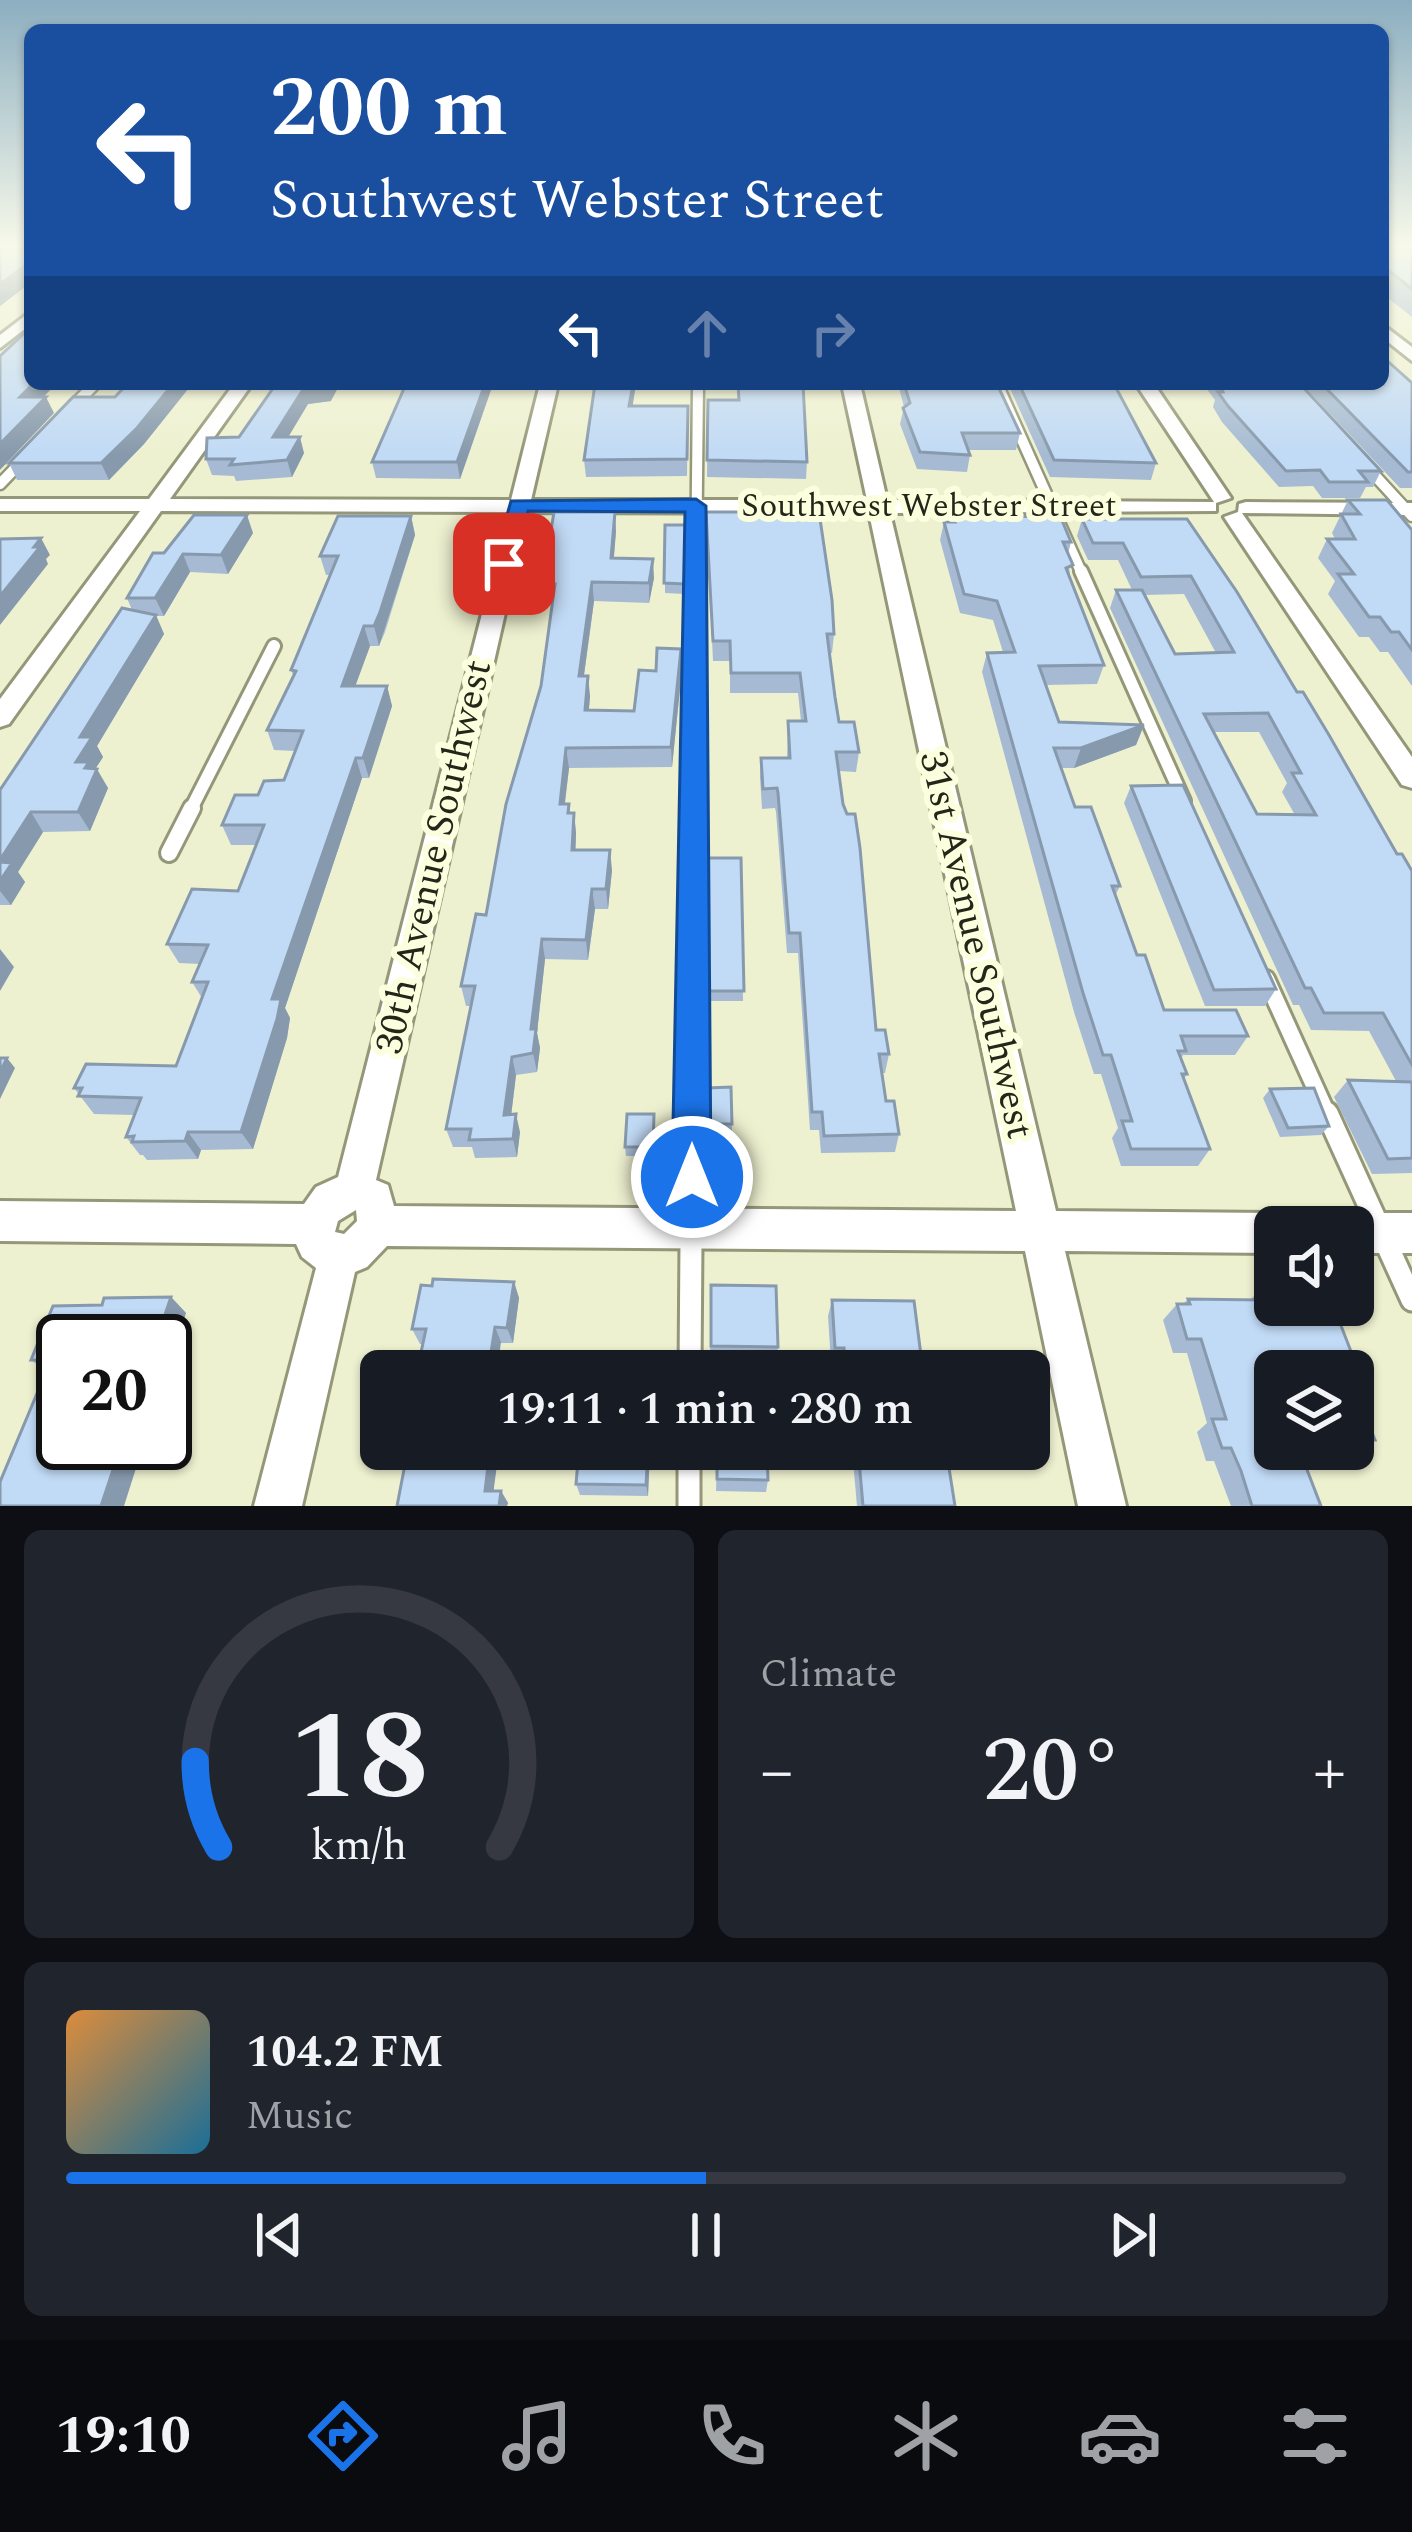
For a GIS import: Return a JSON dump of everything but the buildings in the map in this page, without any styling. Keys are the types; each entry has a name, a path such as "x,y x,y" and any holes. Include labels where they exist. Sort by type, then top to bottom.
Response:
{"street":[{"path":"0,343 24,322"},
{"path":"1389,335 1412,356"},
{"path":"0,718 239,390"},
{"name":"30th Avenue Southwest","path":"355,1191 548,390"},
{"name":"31st Avenue Southwest","path":"852,390 1102,1506"},
{"path":"1149,390 1412,778"},
{"name":"Southwest Webster Street","path":"0,505 1410,511"},
{"path":"1,1222 327,1240 363,1247 378,1226 374,1199 355,1191 327,1203 327,1240 278,1506"},
{"path":"378,1226 1254,1233"}],"lane":[{"path":"63,418 89,390"},
{"path":"690,1350 698,390"},
{"path":"1000,390 1193,819"},
{"path":"0,484 32,451"},
{"path":"1364,463 1410,511"},
{"path":"169,853 274,646"},
{"path":"1261,968 1412,1300"},
{"path":"688,1506 689,1470"}],"route":[{"path":"504,564 519,505 696,506 692,1177"}]}
